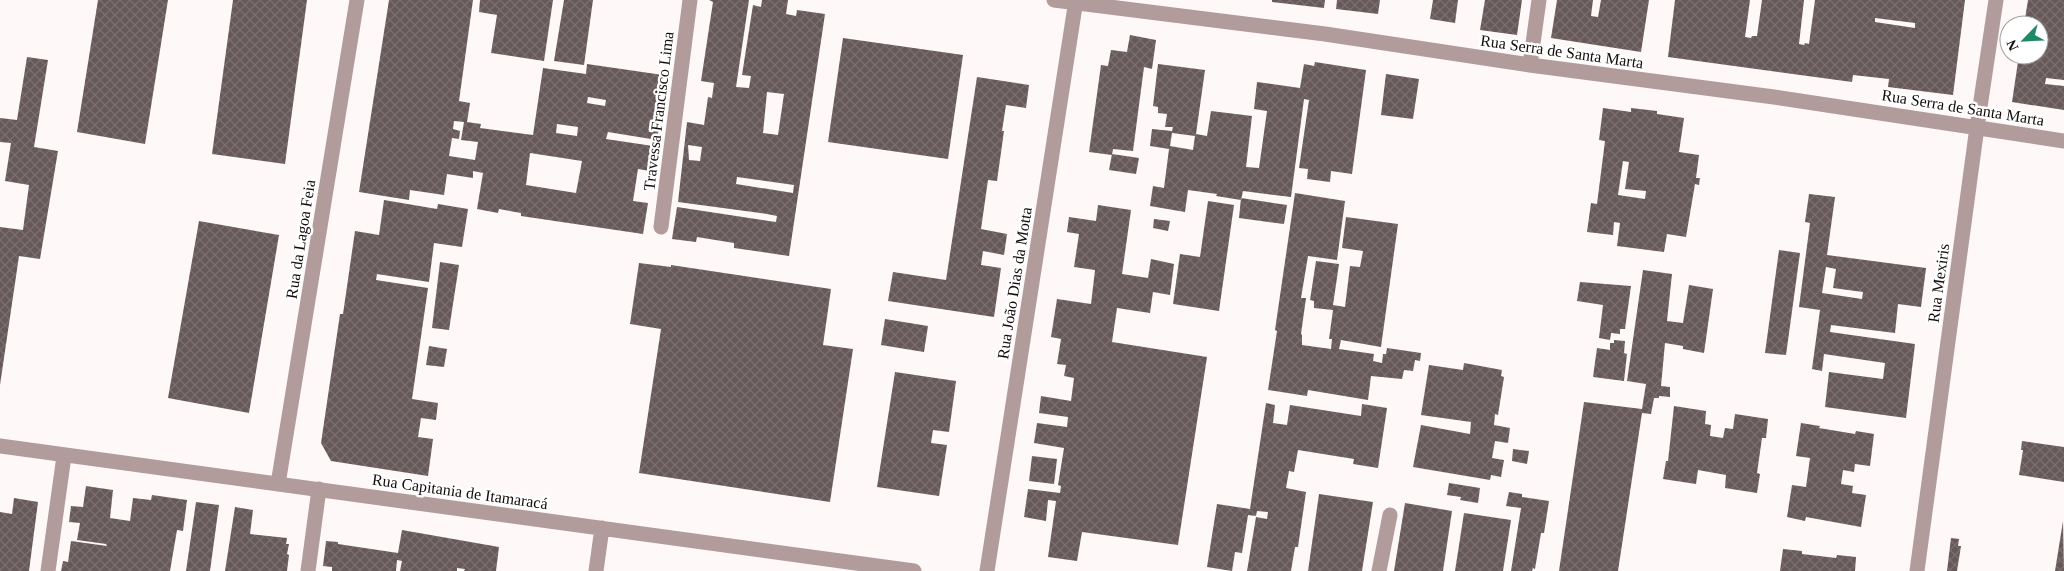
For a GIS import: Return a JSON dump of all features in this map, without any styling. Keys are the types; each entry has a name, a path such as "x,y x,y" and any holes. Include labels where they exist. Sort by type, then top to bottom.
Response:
{"street":[{"name":"Rua da Lagoa Feia","path":"278,484 357,0"},
{"name":"Travessa Francisco Lima","path":"662,226 690,0"},
{"name":"Rua Serra de Santa Marta","path":"1054,0 1325,34 1530,65 1783,98 2064,141"},
{"path":"1530,65 1539,0"},
{"name":"Rua Mexiris","path":"1917,571 1996,0"},
{"name":"Rua João Dias da Motta","path":"987,571 1076,2"},
{"name":"Rua Capitania de Itamaracá","path":"0,446 914,571"},
{"path":"48,571 64,456"},
{"path":"308,571 319,489"},
{"path":"1379,571 1390,515"},
{"path":"596,571 602,528"}],"building":[{"path":"98,0 168,0 145,144 77,132"},
{"path":"233,0 307,0 285,164 212,154"},
{"path":"389,0 473,0 459,101 470,103 467,122 481,124 480,128 533,135 543,68 586,74 587,64 663,75 659,108 662,109 657,140 608,132 606,139 653,146 650,171 638,169 633,201 648,203 643,234 521,216 521,213 499,209 498,213 477,209 483,173 473,171 473,178 447,174 444,195 410,190 409,200 359,192","holes":["588,97 606,100 605,106 587,103","454,121 464,122 461,140 478,142 475,160 449,156 452,138 459,139 460,131 453,129","557,124 578,127 577,136 556,133","530,153 582,161 576,193 526,185"]},
{"path":"480,0 553,0 544,61 491,53 497,15 479,12"},
{"path":"564,0 593,0 584,65 554,61"},
{"path":"709,0 749,0 736,87 749,88 751,76 742,75 753,5 761,7 762,0 788,0 786,14 796,16 797,10 825,14 789,256 734,248 734,243 697,237 696,242 672,239 677,207 776,222 777,216 678,202 687,122 704,125 708,97 712,98 714,83 701,81 713,2","holes":["767,92 784,94 778,135 763,133","688,145 702,147 700,161 689,160","737,177 794,185 793,193 736,184"]},
{"path":"1272,0 1325,0 1324,8 1272,2"},
{"path":"1337,0 1380,0 1378,14 1336,9"},
{"path":"1433,0 1458,0 1455,23 1430,19"},
{"path":"1485,0 1522,0 1517,35 1480,30"},
{"path":"1557,0 1593,0 1591,16 1598,17 1601,0 1649,0 1641,52 1551,38"},
{"path":"1675,0 1750,0 1745,37 1751,38 1752,36 1757,36 1762,0 1804,0 1799,44 1804,45 1805,43 1809,44 1815,0 1965,0 1953,95 1888,87 1889,79 1853,75 1852,82 1668,57","holes":["1875,18 1915,23 1915,28 1875,22"]},
{"path":"2028,0 2064,0 2064,80 2046,78 2045,84 2064,86 2064,110 2012,102 2018,65 2049,65 2049,15 2026,15"},
{"path":"1130,35 1156,40 1152,69 1144,67 1133,151 1113,149 1112,155 1089,152 1101,65 1108,66 1111,50 1127,52"},
{"path":"843,38 963,55 948,159 828,142"},
{"path":"27,57 48,60 34,147 58,151 40,259 19,256 0,385 0,227 23,230 29,185 5,181 11,143 0,142 0,118 17,120"},
{"path":"1315,62 1366,70 1352,174 1331,171 1330,182 1307,179 1308,169 1299,168 1309,100 1304,99 1291,197 1243,191 1241,200 1188,190 1185,212 1150,206 1153,186 1164,188 1169,149 1150,146 1152,129 1172,131 1173,127 1165,127 1167,114 1158,113 1158,107 1153,106 1158,64 1205,70 1196,134 1207,136 1211,111 1252,116 1246,167 1259,168 1267,111 1254,109 1257,82 1300,88 1304,64 1314,66","holes":["1172,133 1195,136 1193,150 1170,146"]},
{"path":"1386,74 1419,79 1413,119 1381,115"},
{"path":"977,77 1029,85 1026,108 1006,105 997,181 988,180 981,229 1007,234 1004,255 983,251 981,265 1001,268 994,317 888,301 893,272 946,280"},
{"path":"1603,108 1631,112 1631,108 1657,111 1657,114 1684,118 1679,152 1699,155 1696,178 1700,178 1699,185 1695,184 1686,237 1667,234 1664,252 1617,246 1620,223 1614,222 1613,235 1587,232 1591,203 1597,204 1605,141 1599,140","holes":["1623,161 1629,162 1625,189 1646,191 1645,199 1618,195"]},
{"path":"1112,154 1139,158 1136,174 1109,170"},
{"path":"1295,193 1345,201 1337,260 1308,256 1301,298 1306,298 1301,334 1302,345 1331,349 1332,339 1329,339 1333,310 1314,308 1314,301 1310,300 1316,261 1339,264 1333,305 1345,307 1350,266 1360,267 1363,251 1342,248 1346,217 1398,224 1381,347 1341,340 1339,349 1374,354 1373,361 1382,363 1383,354 1386,354 1387,348 1421,353 1420,361 1415,360 1413,371 1404,370 1402,379 1371,376 1368,400 1308,390 1307,396 1268,390"},
{"path":"1809,194 1835,197 1827,255 1926,268 1921,307 1898,304 1895,333 1831,325 1830,332 1915,344 1906,418 1825,407 1829,372 1883,379 1885,363 1824,354 1822,371 1812,369 1820,310 1799,307 1810,223 1805,222","holes":["1826,267 1836,269 1833,288 1863,292 1862,299 1822,293"]},
{"path":"1241,198 1287,205 1284,224 1239,218"},
{"path":"384,200 437,209 438,204 468,209 462,247 434,243 429,282 377,274 376,280 428,288 412,399 438,403 436,420 421,418 418,437 433,439 428,476 331,461 321,443 340,314 343,314 355,231 379,235"},
{"path":"1208,201 1234,205 1219,311 1173,304 1180,254 1200,257"},
{"path":"1098,205 1131,210 1122,274 1148,278 1151,259 1174,264 1170,295 1153,292 1150,313 1117,308 1112,342 1207,357 1178,545 1082,532 1077,561 1048,557 1056,501 1048,500 1046,521 1024,517 1028,489 1060,493 1061,486 1058,485 1064,448 1034,443 1037,423 1067,427 1068,417 1039,413 1041,396 1071,401 1074,378 1064,376 1066,365 1057,364 1061,339 1051,337 1057,299 1091,304 1095,270 1074,267 1079,234 1067,232 1069,217 1096,221"},
{"path":"1154,219 1170,221 1168,231 1153,228"},
{"path":"199,221 279,235 249,413 168,398"},
{"path":"1779,250 1800,253 1786,355 1765,353"},
{"path":"440,262 459,265 449,330 432,328"},
{"path":"639,263 671,267 671,265 831,289 823,345 853,349 830,502 639,473 661,329 630,324"},
{"path":"1643,270 1672,274 1667,321 1683,323 1689,285 1713,289 1704,353 1683,349 1683,346 1665,343 1661,386 1670,387 1670,397 1659,396 1659,398 1654,398 1651,414 1642,413 1618,571 1559,571 1584,402 1642,409 1646,384 1627,381"},
{"path":"1580,282 1631,286 1625,329 1620,329 1620,334 1611,333 1610,340 1599,338 1603,305 1577,301"},
{"path":"885,319 928,326 924,352 881,345"},
{"path":"1614,340 1625,341 1624,353 1627,354 1624,381 1593,377 1597,348 1610,350 1610,343 1614,343"},
{"path":"429,346 447,349 444,367 426,365"},
{"path":"1464,363 1502,370 1501,376 1504,377 1498,415 1495,414 1494,425 1510,428 1508,443 1495,441 1492,458 1504,460 1501,477 1491,475 1490,480 1413,467 1421,425 1470,434 1471,422 1421,415 1429,365 1463,370"},
{"path":"895,372 956,381 949,432 933,430 931,443 947,445 939,496 877,487"},
{"path":"1266,403 1275,405 1273,423 1287,425 1290,405 1361,416 1362,404 1387,408 1378,468 1353,464 1354,459 1298,450 1294,472 1289,471 1286,488 1306,492 1298,547 1295,547 1291,571 1247,571 1256,517 1267,519 1268,512 1257,511 1256,516 1248,515 1242,553 1235,552 1232,571 1207,567 1217,504 1250,509"},
{"path":"1674,406 1706,411 1705,424 1711,425 1710,436 1723,438 1725,428 1733,429 1735,414 1768,419 1766,438 1762,438 1757,473 1760,474 1757,493 1725,488 1726,475 1698,470 1696,484 1663,479 1666,461 1668,461"},
{"path":"1801,423 1855,434 1856,431 1874,434 1870,466 1855,464 1854,472 1843,470 1841,484 1853,486 1852,493 1866,495 1861,527 1806,517 1805,521 1787,517 1792,485 1806,487 1810,458 1796,456"},
{"path":"2022,441 2064,447 2064,482 2019,475 2023,450 2021,450"},
{"path":"1513,449 1529,451 1527,464 1512,461"},
{"path":"1032,456 1057,459 1054,484 1029,481"},
{"path":"1449,483 1480,488 1478,503 1460,500 1461,497 1447,495"},
{"path":"86,486 113,490 110,518 130,521 133,498 151,500 152,495 187,500 183,531 177,530 170,571 61,571 63,561 68,562 71,541 107,546 106,544 77,540 80,523 69,522 71,506 83,507"},
{"path":"1509,492 1522,494 1522,497 1549,501 1544,533 1541,533 1535,569 1533,568 1532,571 1511,571 1521,508 1506,506"},
{"path":"1319,494 1373,502 1362,571 1308,571"},
{"path":"14,498 38,502 29,571 0,571 0,512 12,514"},
{"path":"196,502 219,505 210,571 186,571"},
{"path":"1405,503 1452,511 1443,571 1394,571"},
{"path":"235,507 253,510 250,534 287,538 286,544 289,544 287,554 289,555 287,571 225,571"},
{"path":"1464,513 1511,520 1503,571 1455,571"},
{"path":"2063,521 2064,571 2055,571"},
{"path":"402,530 499,547 496,571 464,571 465,569 457,568 457,571 400,571 402,561 397,560 396,571 332,571 332,567 323,566 326,541 398,553"},
{"path":"1951,538 1959,539 1958,546 1961,546 1957,571 1947,571"},
{"path":"1783,549 1802,551 1802,554 1836,558 1837,555 1856,557 1855,571 1780,571"}]}
